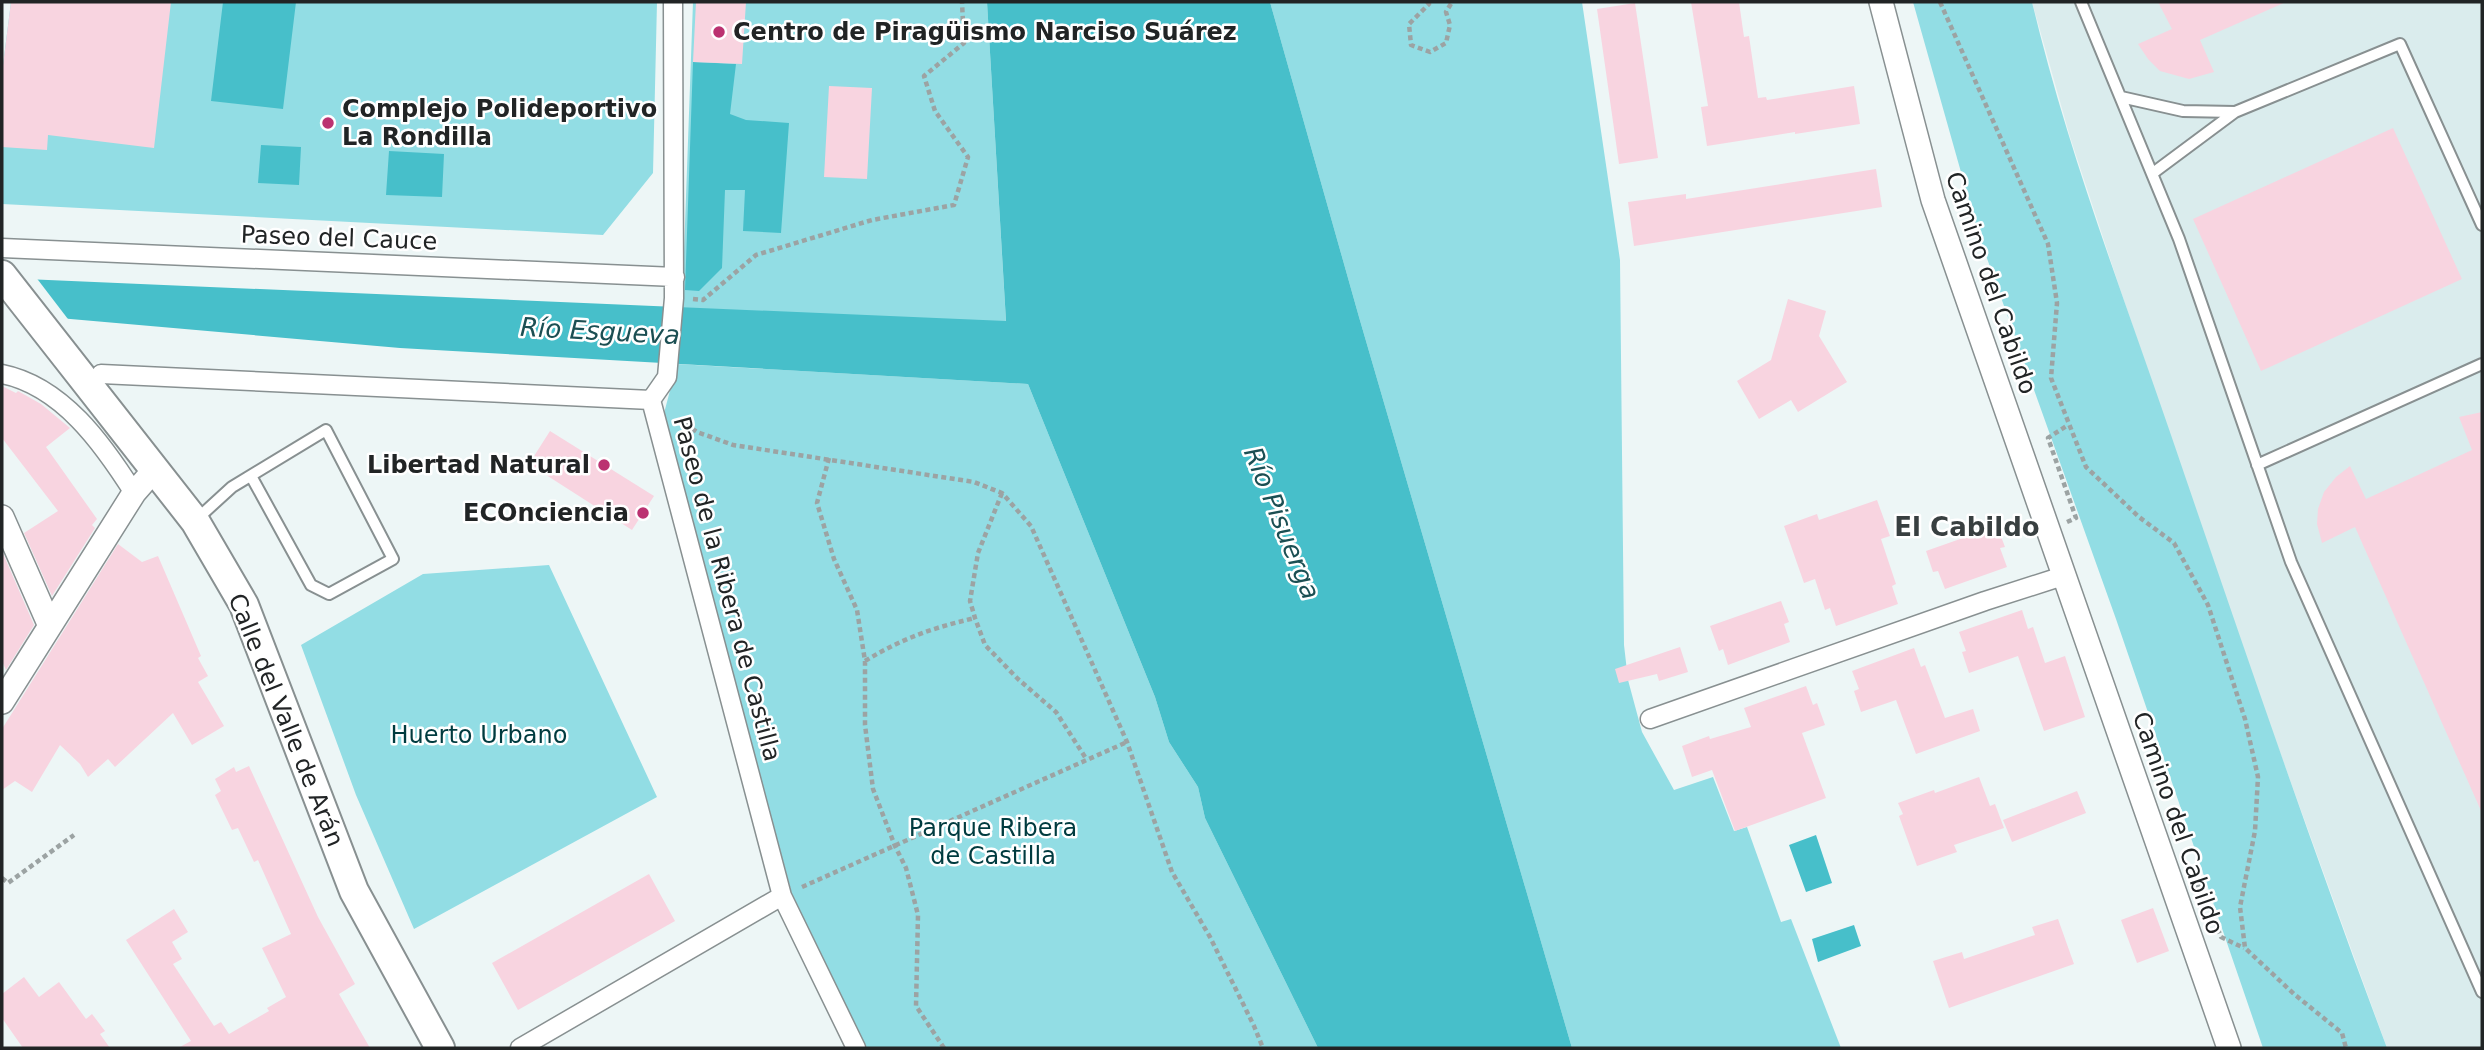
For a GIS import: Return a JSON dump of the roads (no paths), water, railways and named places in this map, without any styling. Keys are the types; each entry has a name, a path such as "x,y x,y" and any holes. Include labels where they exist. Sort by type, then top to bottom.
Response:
{"street":[{"name":"Paseo de la Ribera de Castilla","path":"673,2 674,290 667,377 651,400 782,896 856,1048"},
{"name":"Camino del Cabildo","path":"1881,2 1933,200 2229,1048"},
{"name":"Paseo del Cauce","path":"2,248 674,290"},
{"name":"Calle del Valle de Arán","path":"2,275 195,521 244,605 354,891 440,1048"},
{"path":"101,374 651,400"},
{"path":"9,375 56,397 117,466 134,493"},
{"path":"3,695 134,493 155,470"},
{"path":"2,517 50,625"},
{"path":"1650,719 2063,576"},
{"path":"520,1048 782,896"}],"lane":[{"path":"2081,2 2179,239 2291,562 2482,992"},
{"path":"2153,173 2235,112 2400,44 2482,225"},
{"path":"2121,97 2183,111 2235,112"},
{"path":"2258,465 2482,364"},
{"path":"195,521 232,487 326,430 393,559 330,594 311,585 251,476"}],"water":[{"path":"223,2 296,2 283,109 211,101"},
{"path":"987,2 1270,2 1572,1048 1318,1048 1205,818 1198,787 1169,742 1155,697 1028,384 400,348 2,313 2,278 1006,321"},
{"path":"693,62 736,64 730,114 746,120 789,123 781,233 743,231 745,190 725,190 722,268 699,291 685,290"},
{"path":"261,145 301,147 299,185 258,183"},
{"path":"389,151 444,154 442,197 386,195"},
{"path":"1816,835 1832,883 1806,892 1789,845"},
{"path":"1854,925 1861,946 1818,962 1812,939"}],"place":[{"name":"Centro de Piragüismo Narciso Suárez","path":"719,32"},
{"name":"Complejo Polideportivo La Rondilla","path":"328,123"},
{"name":"Libertad Natural","path":"604,465"},
{"name":"ECOnciencia","path":"643,513"}],"district":[{"name":"El Cabildo","path":"1967,527"}],"water label":[{"name":"Río Esgueva","path":"600,331"},
{"name":"Río Pisuerga","path":"1282,523"}],"park label":[{"name":"Huerto Urbano","path":"479,735"},
{"name":"Parque Ribera de Castilla","path":"993,842"}]}
